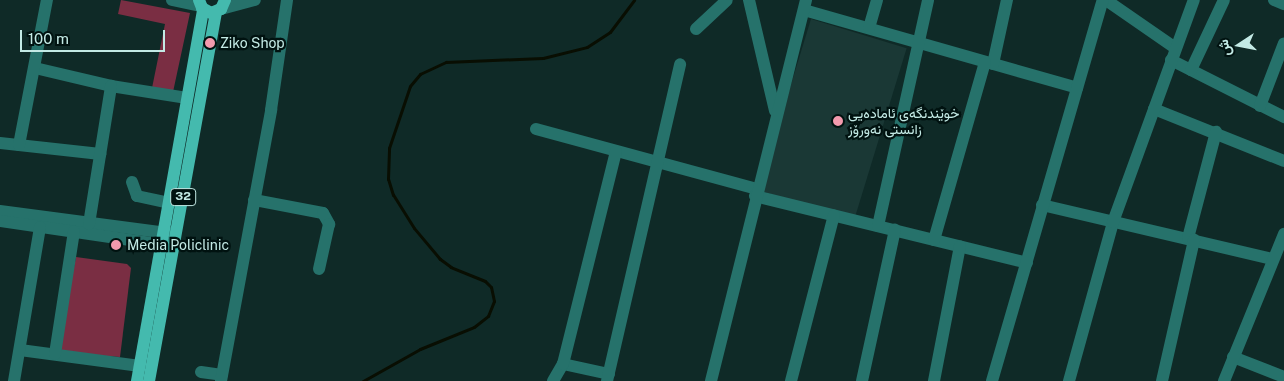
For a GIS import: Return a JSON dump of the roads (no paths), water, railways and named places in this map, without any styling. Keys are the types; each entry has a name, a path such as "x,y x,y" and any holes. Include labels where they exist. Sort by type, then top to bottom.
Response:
{"main road":[{"name":"32","path":"137,381 170,239 170,203 187,98 211,6"},
{"name":"32","path":"149,381 170,239 211,6"}],"street":[{"path":"19,145 47,0"},
{"path":"172,0 211,6 255,0"},
{"path":"202,372 222,378 287,0"},
{"path":"696,29 727,0"},
{"path":"749,0 775,114"},
{"path":"869,28 877,0"},
{"path":"878,226 916,44 928,0"},
{"path":"934,240 1007,0"},
{"path":"992,381 1042,205 1104,0 1191,70 1284,117"},
{"path":"1069,381 1113,222 1194,0"},
{"path":"1191,70 1224,0"},
{"path":"1274,0 1284,4"},
{"path":"711,381 775,114 805,5 916,44 1077,88"},
{"path":"1260,106 1284,43"},
{"path":"563,364 608,378 680,64"},
{"path":"35,68 111,86 187,98"},
{"path":"89,224 111,86"},
{"path":"1154,109 1216,132 1284,161"},
{"path":"536,129 656,162 834,215 1027,263"},
{"path":"1162,381 1191,239 1216,132"},
{"path":"0,143 100,154"},
{"path":"553,381 563,364 616,151"},
{"path":"132,182 137,196 144,200 170,203"},
{"path":"254,200 323,213 329,224 319,269"},
{"path":"1042,205 1273,259"},
{"path":"0,211 89,224 170,239"},
{"path":"790,381 834,215"},
{"path":"0,221 74,232 170,239"},
{"path":"14,381 40,227"},
{"path":"862,381 895,230"},
{"path":"55,354 74,232"},
{"path":"1224,381 1284,234"},
{"path":"934,381 960,246"},
{"path":"20,350 140,366"},
{"path":"1234,357 1284,377"}],"waterway":[{"path":"363,381 420,349 474,327 488,316 494,301 491,287 485,281 451,267 440,259 414,228 393,195 388,179 389,148 410,86 420,74 446,62 543,58 587,47 610,32 634,0"}],"place":[{"name":"Ziko Shop","path":"210,43"},
{"name":"خوێندنگەی ئامادەیی زانستی نەورۆز","path":"838,121"},
{"name":"Media Policlinic","path":"116,245"}]}
